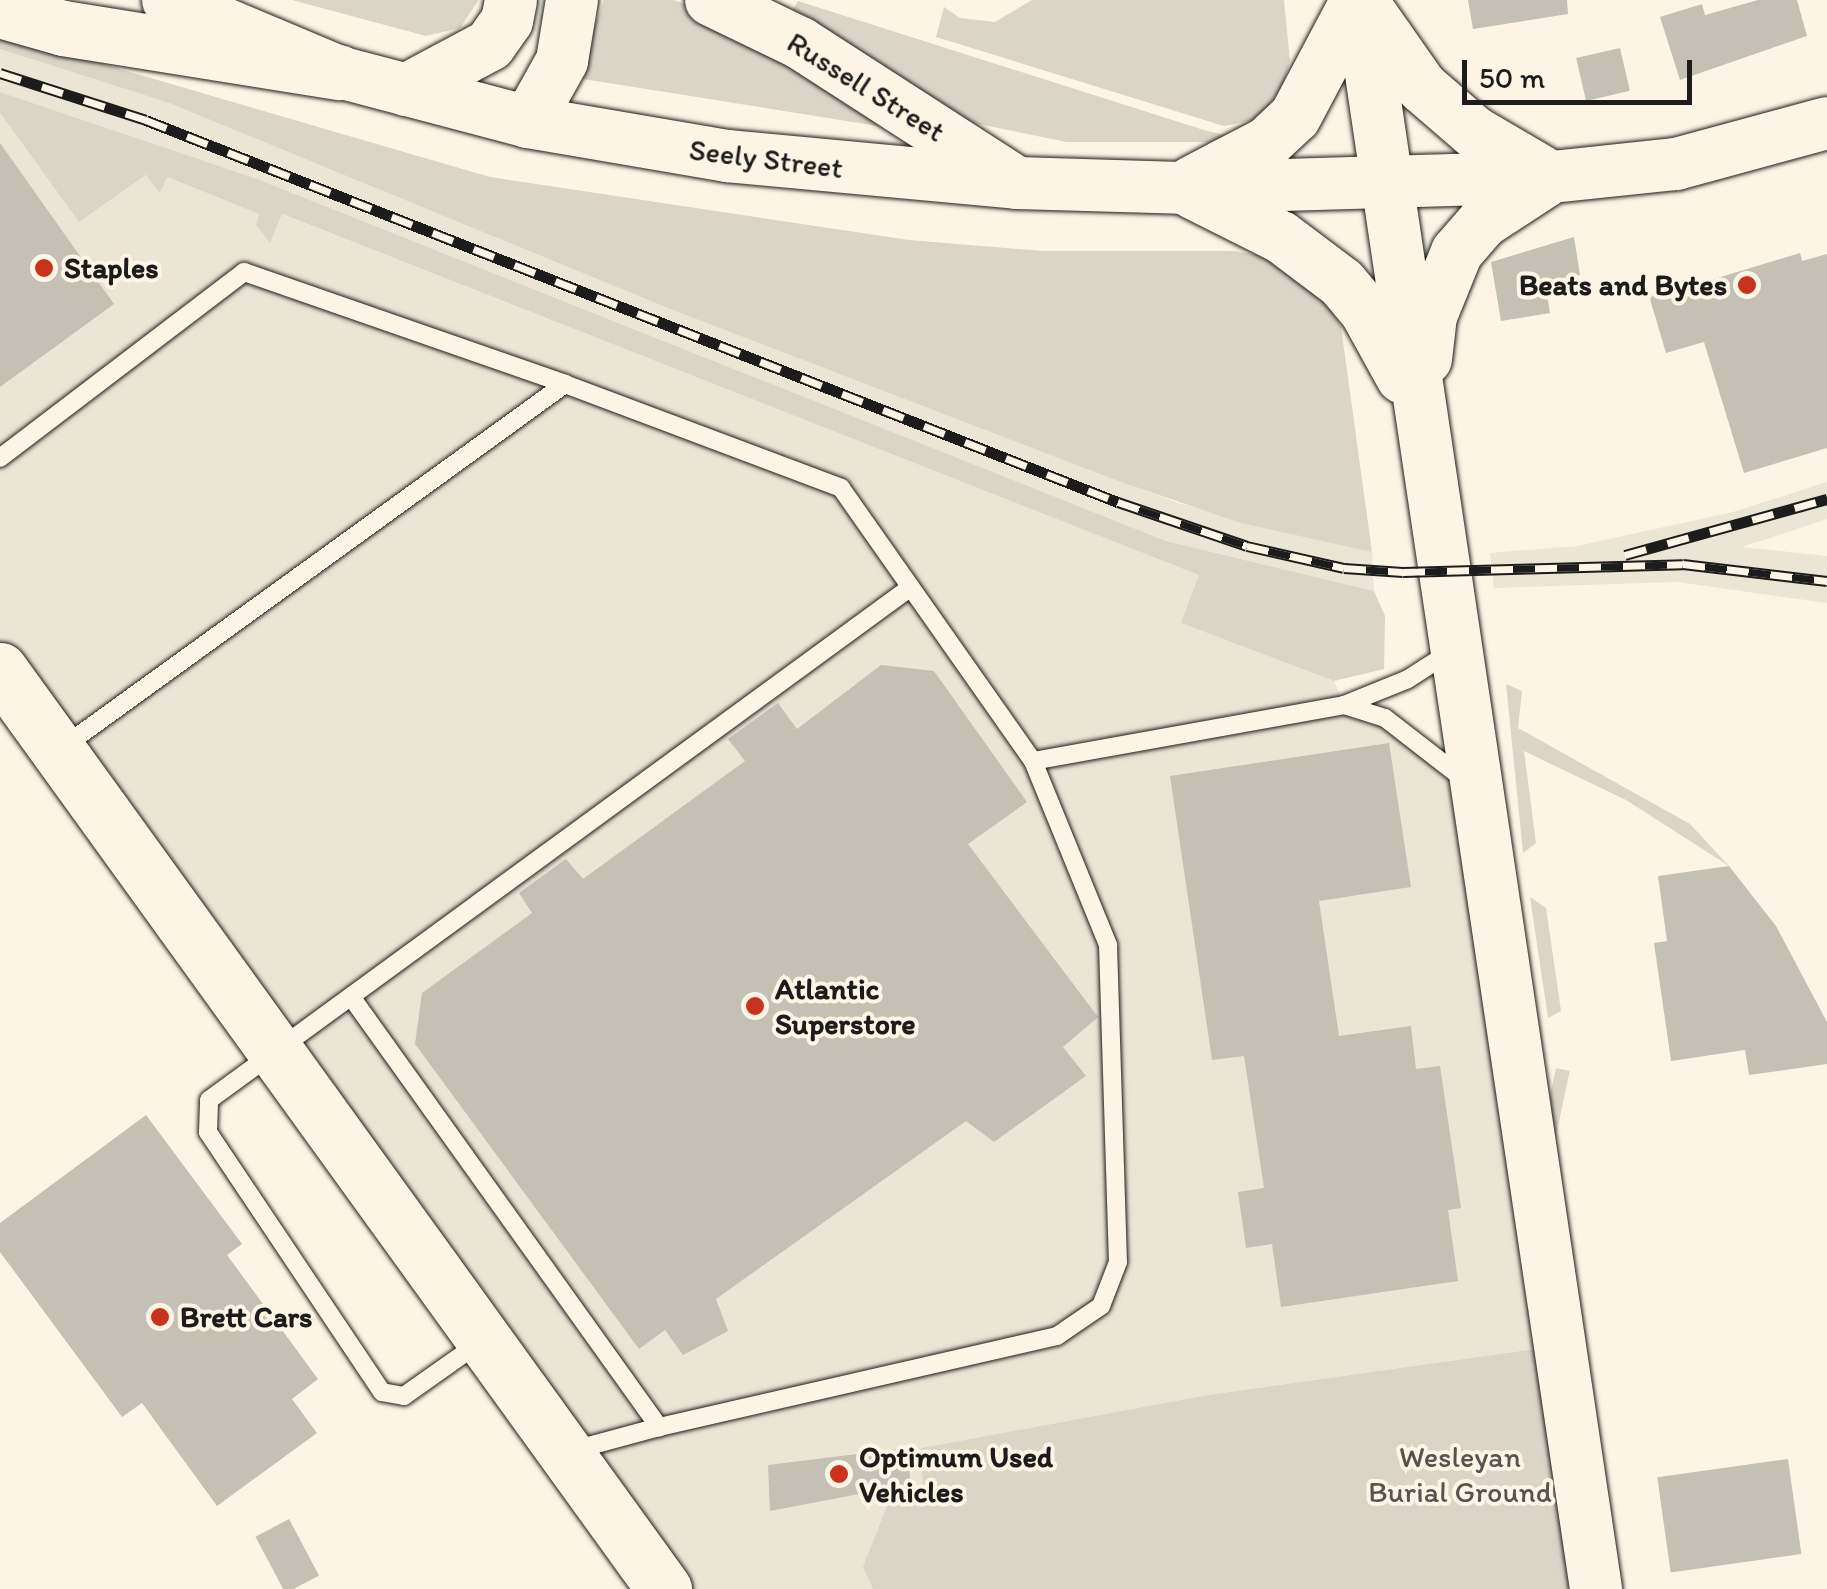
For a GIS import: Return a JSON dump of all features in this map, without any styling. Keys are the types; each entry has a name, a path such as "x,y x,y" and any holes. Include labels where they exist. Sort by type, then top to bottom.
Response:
{"main road":[{"name":"Seely Street","path":"168,0 338,72 528,122 727,156 1017,183 1181,188 1552,177 1676,164 1827,124"},
{"path":"406,90 490,45 507,21 511,0"},
{"path":"528,122 562,61 572,0"},
{"name":"Russell Street","path":"711,0 800,44 1017,183"},
{"path":"1360,0 1422,87 1474,132 1552,177 1483,222 1443,274 1431,316 1420,415"},
{"path":"1360,0 1473,786 1596,1589"},
{"path":"1181,188 1266,143 1295,117 1360,0"},
{"path":"0,10 63,28 338,72"},
{"path":"1181,188 1270,230 1342,283 1366,310 1420,415"},
{"path":"0,670 664,1589"}],"lane":[{"path":"0,458 244,272 565,384 841,488 1034,761 1108,945 1118,1262 1101,1306 1057,1336 565,1452"},
{"path":"58,750 565,384"},
{"path":"484,1340 404,1396 382,1392 208,1132 209,1100 911,587"},
{"path":"1034,761 1344,705 1408,679 1453,650"},
{"path":"1344,705 1385,718 1473,786"},
{"path":"352,998 659,1427"}],"shaded area":[{"path":"0,49 169,103 675,311 1178,503 1372,552 1374,591 1166,541 252,177 0,92"},
{"path":"0,113 79,222 146,175 160,191 166,177 260,214 281,214 1200,575 1181,623 1334,681 1344,705 1370,712 1473,787 1557,1346 1208,1395 921,1448 923,1496 863,1566 873,1589 664,1589 0,670"},
{"path":"1827,482 1827,519 1742,547 1827,556 1827,603 1677,582 1494,588 1490,553 1577,546 1733,512"}],"green space":[{"path":"292,0 478,1 460,28 426,36"},
{"path":"604,0 674,0 706,13 884,127 577,78"},
{"path":"1032,0 1284,0 1290,61 1283,86 1258,119 1224,126 936,37 944,7 960,18 995,22"},
{"path":"798,1 1229,136 1212,142 1067,142 973,123 933,109 786,22"},
{"path":"0,34 490,177 909,240 1042,251 1235,251 1277,259 1332,309 1341,327 1372,552 1241,523 1121,482 675,311 169,103 0,49"},
{"path":"0,92 252,177 1166,541 1374,591 1385,616 1384,669 1334,681 1181,623 1199,575 282,214 270,243 256,225 259,214 167,177 160,193 146,175 79,222 0,113"},
{"path":"1506,684 1522,691 1518,728 1690,824 1729,866 1626,800 1524,751 1536,843 1523,853"},
{"path":"1530,897 1546,908 1561,1011 1548,1018"},
{"path":"1556,1068 1570,1071 1556,1137 1542,1135"},
{"name":"Wesleyan Burial Ground","path":"1557,1346 1596,1589 873,1589 863,1567 889,1501 923,1496 921,1448 1208,1395"}],"building":[{"path":"1468,0 1567,0 1568,14 1473,29"},
{"path":"1758,0 1797,0 1807,36 1680,80 1660,17 1702,4 1705,15"},
{"path":"1620,48 1630,91 1586,101 1576,58"},
{"name":"Staples","path":"0,143 114,304 0,387"},
{"path":"1574,237 1580,275 1545,281 1550,313 1501,321 1491,262"},
{"path":"1800,253 1802,261 1827,254 1827,448 1744,473 1704,342 1666,353 1650,299 1660,285 1680,279 1694,285"},
{"name":"Atlantic Superstore","path":"881,665 934,671 1027,802 968,844 1098,1017 1063,1047 1086,1076 994,1142 966,1121 716,1299 728,1331 683,1355 665,1330 639,1349 415,1044 422,993 532,913 519,893 566,859 583,879 745,761 728,739 778,703 797,729"},
{"path":"1389,743 1411,887 1319,901 1339,1036 1411,1026 1416,1069 1440,1066 1461,1208 1448,1210 1458,1281 1281,1307 1272,1244 1246,1248 1238,1192 1264,1188 1244,1056 1212,1060 1170,776"},
{"path":"1729,866 1776,926 1827,1022 1827,1064 1749,1075 1745,1050 1671,1061 1654,943 1667,941 1658,876"},
{"name":"Brett Cars","path":"146,1115 242,1244 227,1255 318,1379 292,1399 317,1433 217,1506 142,1403 122,1417 0,1252 0,1223"},
{"name":"Optimum Used Vehicles","path":"906,1448 911,1484 770,1511 768,1465"},
{"path":"1788,1459 1801,1554 1671,1572 1657,1477"},
{"path":"289,1519 319,1576 294,1589 283,1589 255,1537"}],"railway":[{"path":"0,73 146,120 1118,502 1247,546 1344,568 1403,572 1683,564 1827,581"},
{"path":"1625,555 1827,499"}],"place":[{"name":"Staples","path":"44,268"},
{"name":"Beats and Bytes","path":"1747,285"},
{"name":"Atlantic Superstore","path":"755,1006"},
{"name":"Brett Cars","path":"160,1317"},
{"name":"Optimum Used Vehicles","path":"839,1474"}]}
